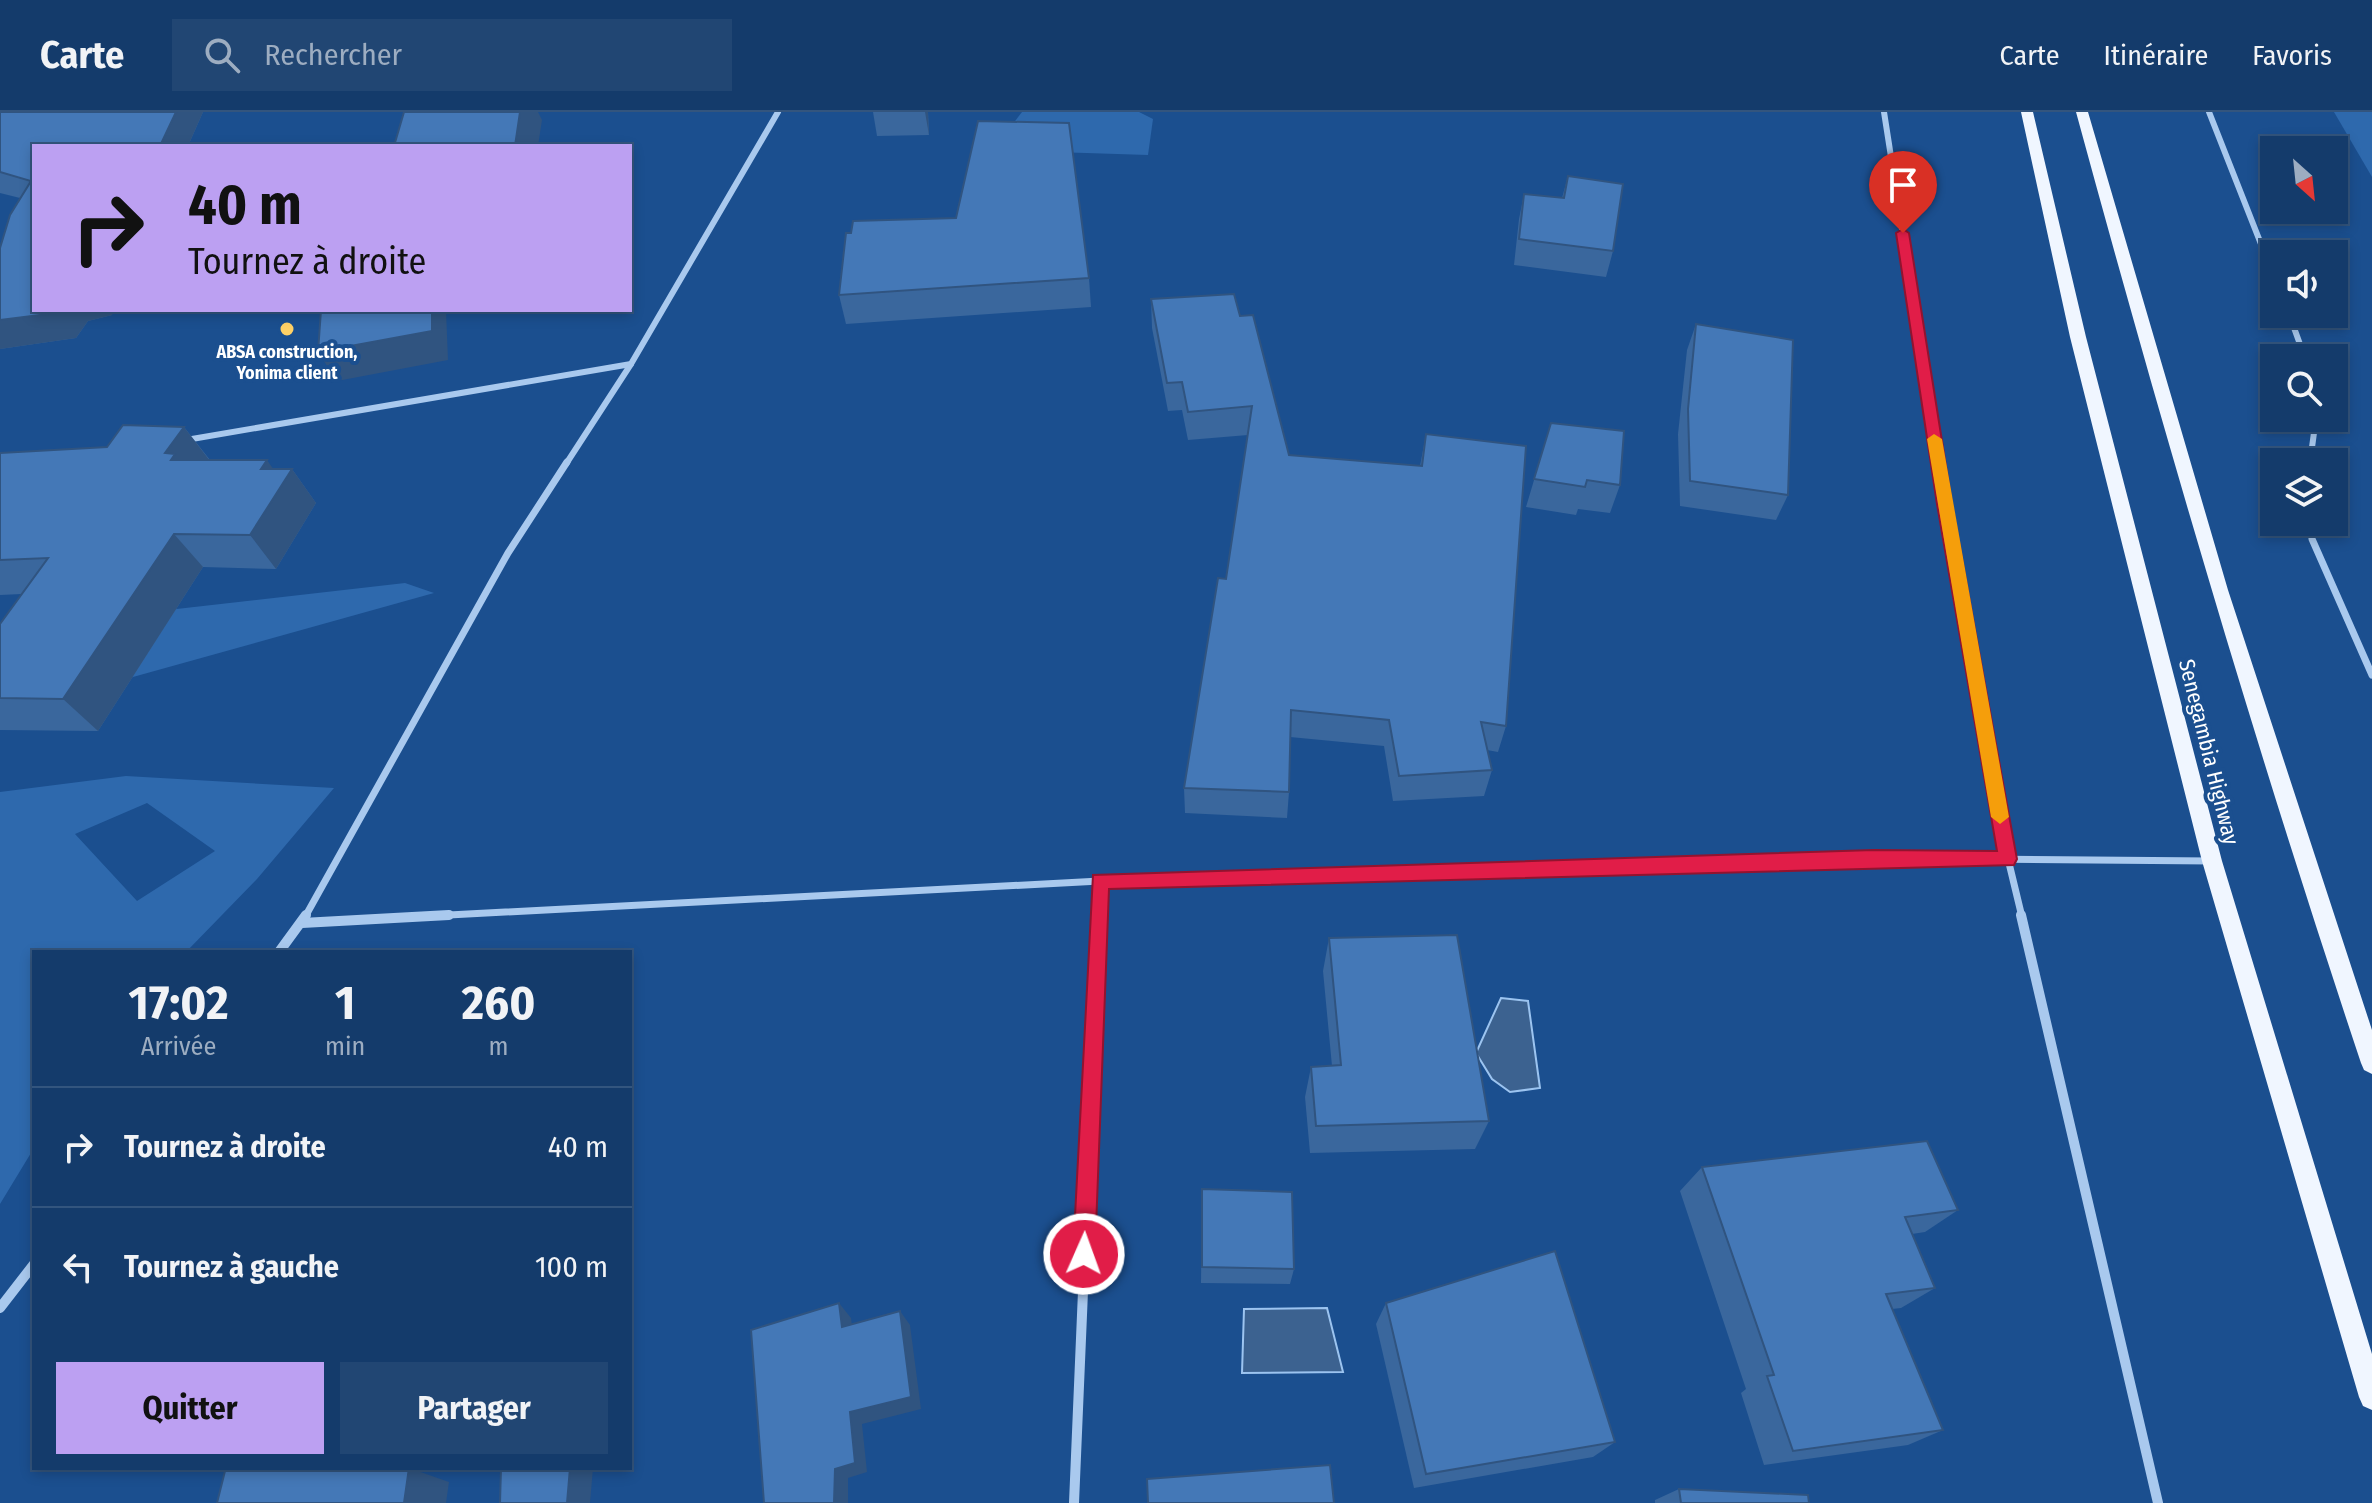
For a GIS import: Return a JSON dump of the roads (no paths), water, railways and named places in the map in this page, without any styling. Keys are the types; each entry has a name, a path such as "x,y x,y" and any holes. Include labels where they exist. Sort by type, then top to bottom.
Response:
{"main road":[{"name":"Senegambia Highway","path":"2027,112 2081,353 2212,861 2372,1397"},
{"path":"2082,112 2146,346 2303,861 2372,1063"}],"street":[{"path":"281,950 302,923 508,553 631,364 778,112"},
{"path":"1884,112 1942,489 2008,859 2158,1503"},
{"path":"2209,112 2260,241"},
{"path":"173,442 631,364"},
{"path":"2312,536 2372,675"},
{"path":"302,923 1100,881 1874,858 2212,861"},
{"path":"1074,1503 1100,881"},
{"path":"0,1308 32,1267"}],"place":[{"name":"ABSA construction, Yonima client","path":"287,329"}]}
